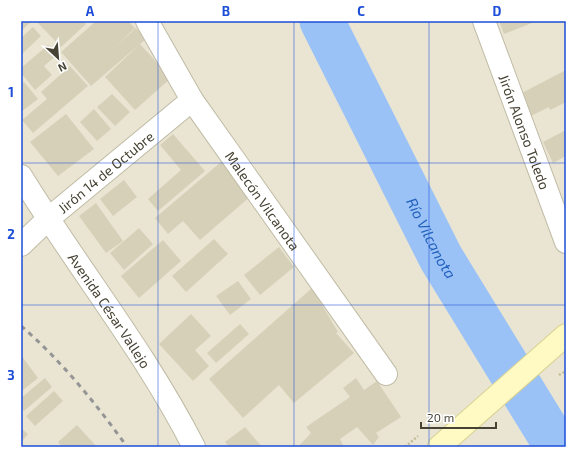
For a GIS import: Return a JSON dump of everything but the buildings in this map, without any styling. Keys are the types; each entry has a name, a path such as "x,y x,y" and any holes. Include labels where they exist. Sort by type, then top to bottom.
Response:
{"street":[{"name":"Malecón Vilcanota","path":"147,21 192,100 386,374"},
{"name":"Jirón Alonso Toledo","path":"484,21 566,242"},
{"name":"Jirón 14 de Octubre","path":"21,245 48,219 192,100"},
{"name":"Avenida César Vallejo","path":"21,176 48,219 145,360 194,447"},
{"path":"443,444 566,336"}],"path":[{"path":"559,375 566,370"}],"shaded area":[{"path":"21,21 566,21 566,447 21,447"}],"waterway":[{"name":"Río Vilcanota","path":"322,21 441,258 557,447"}],"railway":[{"path":"21,326 64,368 104,416 127,447"}]}
